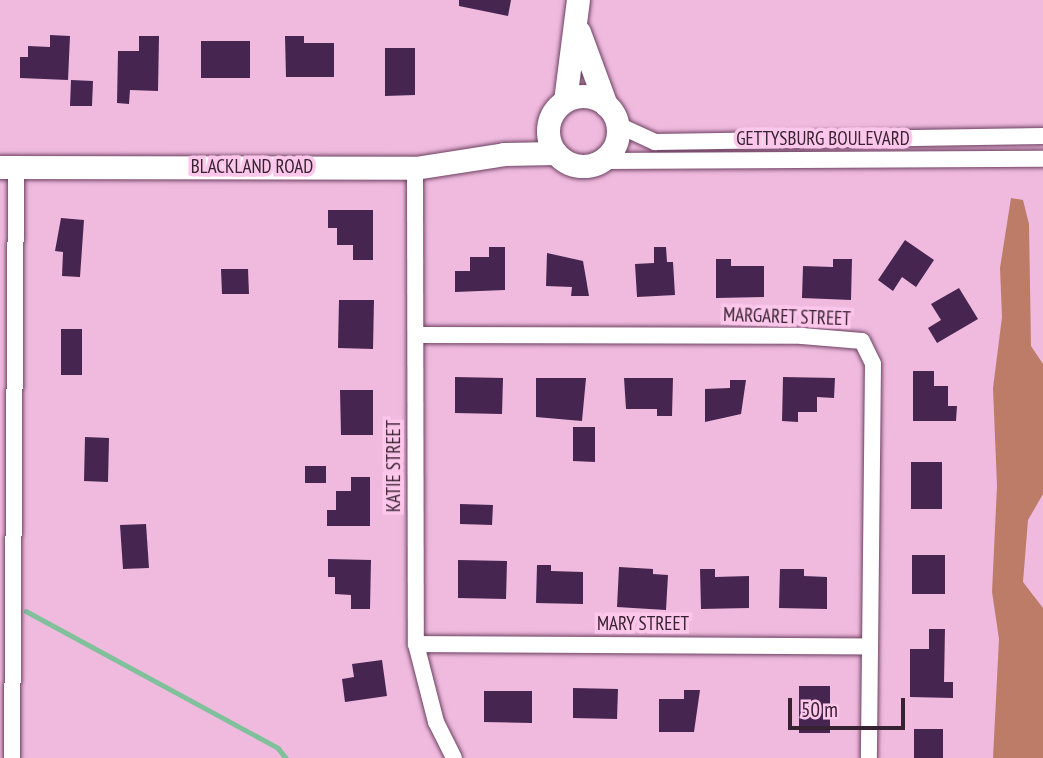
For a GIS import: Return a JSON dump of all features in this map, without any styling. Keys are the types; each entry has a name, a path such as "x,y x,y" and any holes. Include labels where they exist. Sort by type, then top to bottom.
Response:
{"street":[{"path":"578,0 578,25 565,101 550,120 548,137 555,153 580,167 603,161 617,143 612,115 578,25"},
{"path":"565,101 580,96 612,115"},
{"name":"GETTYSBURG BOULEVARD","path":"612,115 654,142 1043,136"},
{"name":"BLACKLAND ROAD","path":"503,154 550,120"},
{"name":"BLACKLAND ROAD","path":"8,167 415,168 503,154 555,153"},
{"name":"GETTYSBURG BOULEVARD","path":"603,161 1043,159"},
{"path":"8,167 12,758"},
{"name":"KATIE STREET","path":"415,168 416,644 436,722 454,758"},
{"name":"MARGARET STREET","path":"416,335 802,336 862,341 873,364 869,758"},
{"name":"MARY STREET","path":"416,644 870,646"}],"shaded area":[{"path":"1011,198 1023,200 1029,224 1031,346 1043,364 1043,494 1028,520 1023,582 1043,608 1043,758 993,758 999,639 992,592 997,486 993,388 1002,317 1000,268"}],"building":[{"path":"459,0 511,0 508,16 459,6"},
{"path":"50,35 70,36 68,80 20,78 20,57 28,57 28,46 50,47"},
{"path":"139,36 159,36 158,91 130,90 129,104 117,103 118,51 139,51"},
{"path":"285,36 304,36 304,43 334,43 334,77 286,77"},
{"path":"201,41 250,41 250,78 201,78"},
{"path":"385,48 415,48 415,95 385,96"},
{"path":"71,80 93,81 92,106 70,106"},
{"path":"328,210 373,210 373,260 353,260 353,245 337,245 337,228 328,228"},
{"path":"61,218 84,220 80,277 62,276 63,252 55,251"},
{"path":"905,240 934,260 916,287 902,277 893,291 878,280"},
{"path":"489,247 505,247 505,290 455,292 455,271 470,271 470,257 489,257"},
{"path":"654,247 666,247 667,262 673,262 675,295 637,297 635,264 654,263"},
{"path":"547,253 583,261 589,296 571,296 572,287 546,286"},
{"path":"716,259 731,259 731,266 764,266 764,297 716,298"},
{"path":"833,259 852,259 851,300 802,298 803,266 833,267"},
{"path":"221,269 248,269 249,294 222,294"},
{"path":"959,288 978,319 937,343 928,328 941,320 931,304"},
{"path":"339,300 374,300 373,349 338,348"},
{"path":"61,329 82,329 82,375 61,375"},
{"path":"913,371 934,371 934,386 948,386 948,406 957,406 956,421 913,421"},
{"path":"455,377 503,378 502,414 455,413"},
{"path":"783,377 835,378 834,398 817,397 817,412 798,412 798,422 782,421"},
{"path":"536,378 586,378 582,421 536,417"},
{"path":"624,378 673,378 672,416 657,416 657,409 626,409"},
{"path":"730,380 746,380 741,414 705,422 705,389 730,388"},
{"path":"340,390 373,390 373,435 341,435"},
{"path":"573,427 595,427 595,462 573,461"},
{"path":"85,437 109,438 108,482 84,481"},
{"path":"911,462 942,462 942,509 911,509"},
{"path":"305,466 326,466 326,483 305,483"},
{"path":"351,477 370,477 370,526 327,526 327,510 336,510 336,491 351,491"},
{"path":"460,504 493,505 492,525 460,524"},
{"path":"146,524 149,568 123,569 120,525"},
{"path":"912,555 945,555 945,594 912,594"},
{"path":"328,559 371,560 370,609 351,609 351,595 335,594 335,577 328,577"},
{"path":"458,560 507,561 506,599 458,598"},
{"path":"537,565 551,565 551,571 583,572 583,604 536,603"},
{"path":"619,567 653,569 653,574 668,575 666,610 617,607"},
{"path":"700,569 715,569 715,577 749,576 749,608 701,609"},
{"path":"780,569 804,569 804,576 827,577 827,609 779,608"},
{"path":"929,629 945,629 944,682 953,682 953,698 910,697 910,649 929,649"},
{"path":"382,660 387,696 345,702 342,679 354,677 352,664"},
{"path":"799,686 830,686 830,733 799,733"},
{"path":"573,688 618,689 617,719 573,718"},
{"path":"684,690 700,690 694,732 659,732 659,699 684,699"},
{"path":"484,691 532,691 532,723 484,722"},
{"path":"914,729 943,729 943,758 914,758"}],"waterway":[{"path":"26,611 278,748 286,758"}]}
